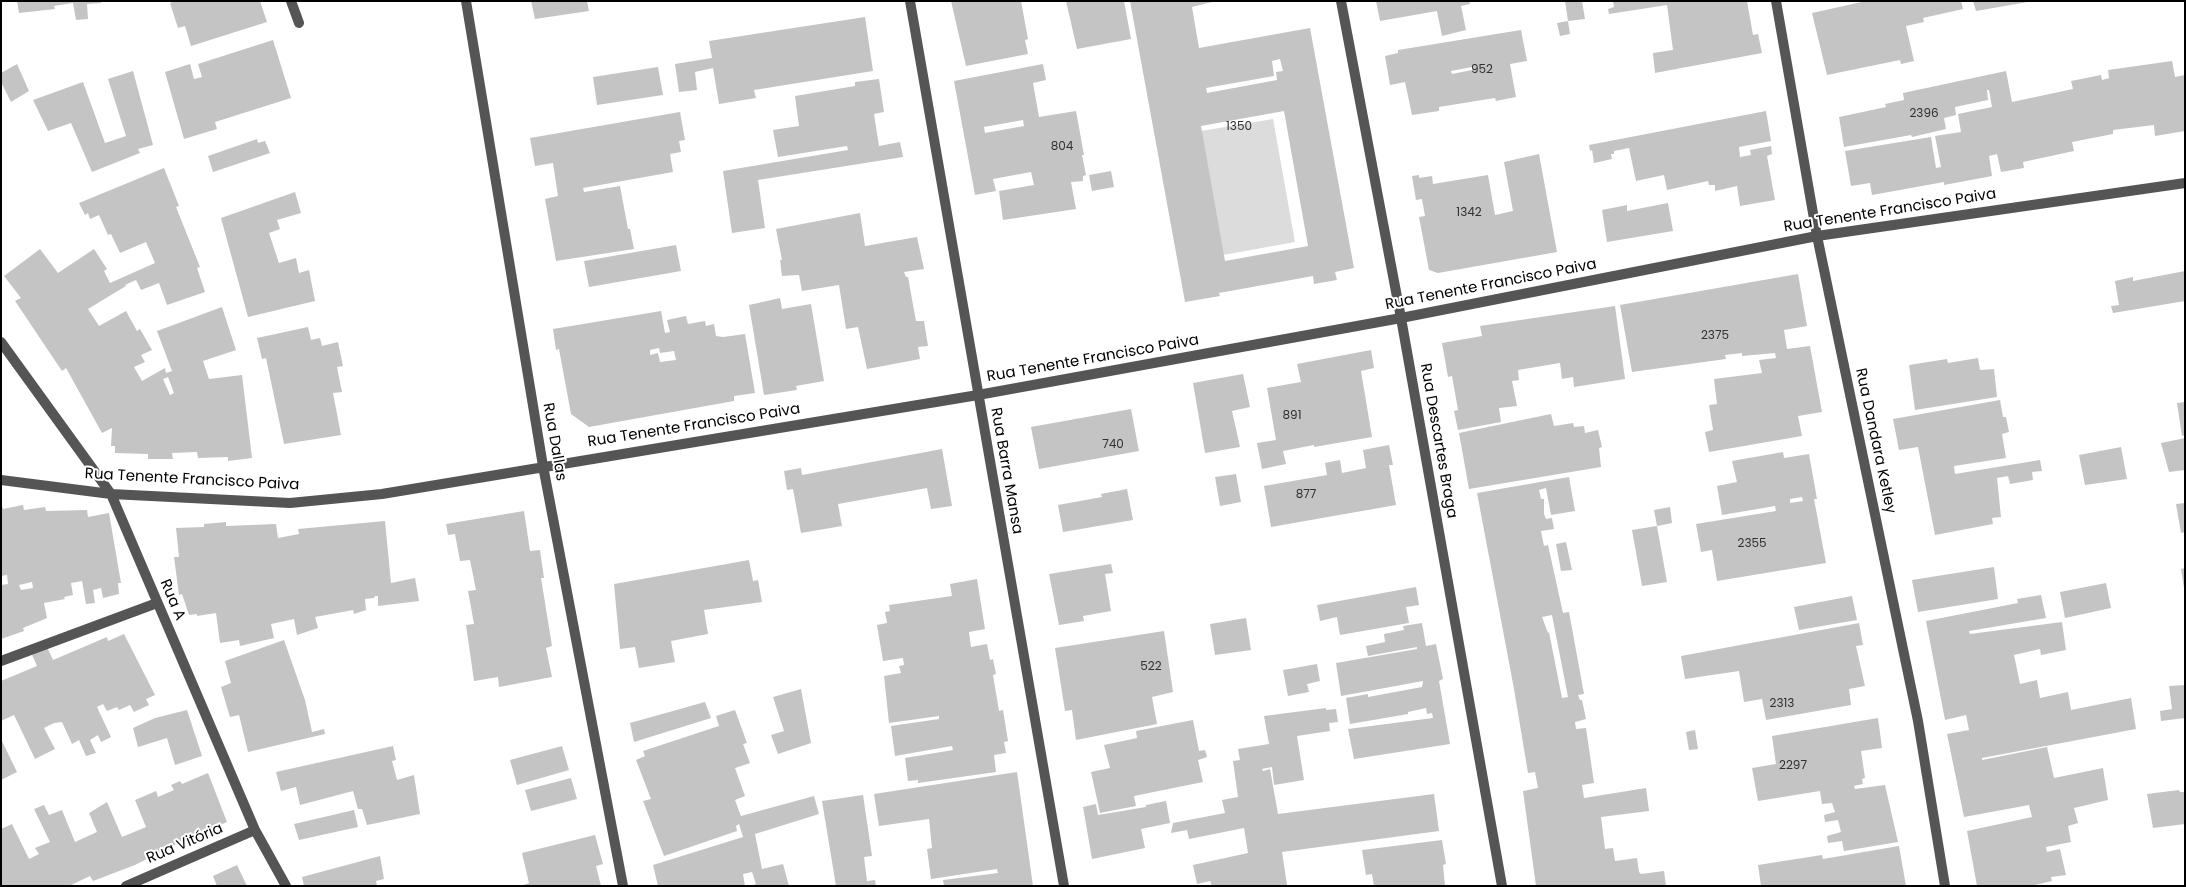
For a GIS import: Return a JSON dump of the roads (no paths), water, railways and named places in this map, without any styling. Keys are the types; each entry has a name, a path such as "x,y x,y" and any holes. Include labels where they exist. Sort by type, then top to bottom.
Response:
{"street":[{"path":"292,1 300,23"},
{"name":"Rua Dallas","path":"466,1 542,466 623,886"},
{"name":"Rua Barra Mansa","path":"910,1 1064,886"},
{"name":"Rua Descartes Braga","path":"1341,1 1402,318 1502,886"},
{"name":"Rua Dandara Ketley","path":"1776,1 1817,236 1918,720 1945,886"},
{"name":"Rua Tenente Francisco Paiva","path":"1,480 111,494 290,503 382,494 978,395 1402,318 1817,236 2185,183"},
{"name":"Rua A","path":"1,342 111,494 255,830 286,886"},
{"path":"1,661 157,603"},
{"name":"Rua Vitória","path":"126,886 255,830"}]}
